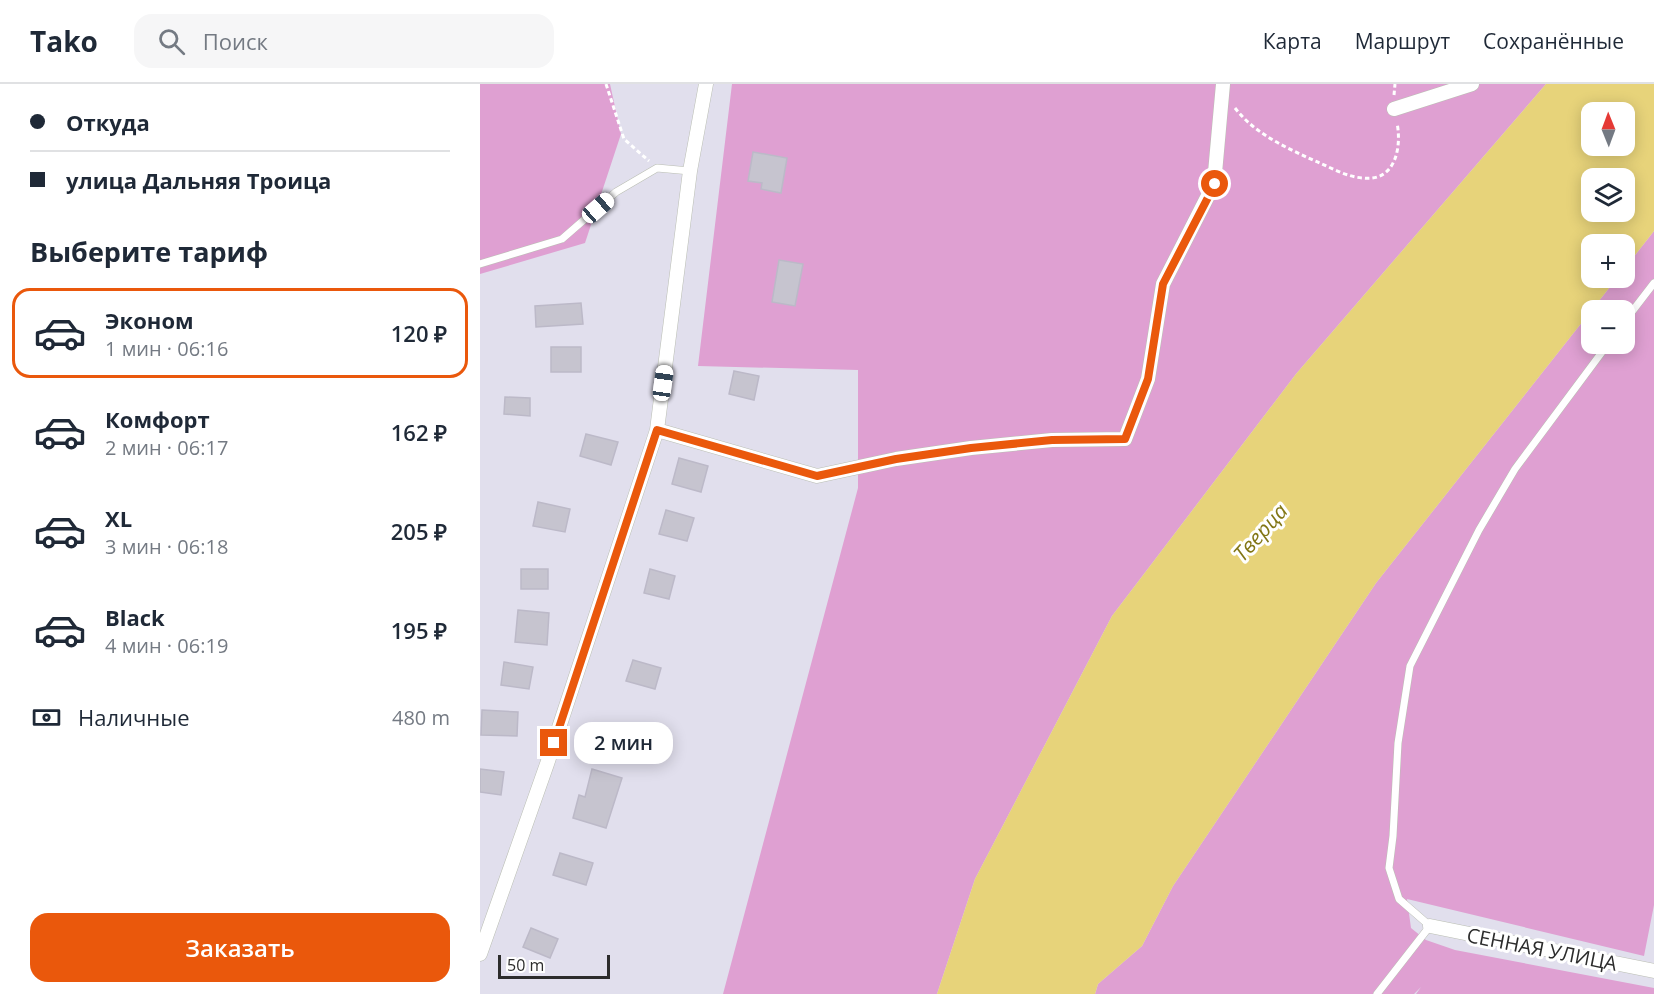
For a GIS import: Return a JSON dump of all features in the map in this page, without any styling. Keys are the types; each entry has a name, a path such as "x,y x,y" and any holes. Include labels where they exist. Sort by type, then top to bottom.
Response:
{"street":[{"path":"480,954 547,764 657,430 690,171 706,84"},
{"path":"657,430 817,476 896,459 971,448 1052,440 1125,439 1148,379 1163,284 1215,184 1222,84"},
{"path":"1394,109 1472,84"},
{"name":"СЕННАЯ УЛИЦА","path":"1430,926 1654,971"}],"lane":[{"path":"480,264 562,239 616,192 657,168 690,171"},
{"path":"1635,308 1654,283"},
{"path":"1377,994 1430,926 1399,899 1389,868 1398,743 1410,666 1479,530 1515,469 1601,354"}],"path":[{"path":"606,84 624,140 657,168"},
{"path":"1234,106 1244,120 1278,143 1338,171 1363,178 1382,176 1394,165 1398,149 1394,109 1395,84"}],"shaded area":[{"path":"480,84 610,84 621,134 585,243 480,274"},
{"path":"732,84 1546,84 1296,374 1112,616 975,879 937,994 723,994 858,488 858,370 698,366"},
{"path":"1654,231 1654,905 1644,956 1407,899 1411,928 1426,940 1455,950 1654,988 1654,994 1416,994 1421,987 1414,994 1095,994 1098,984 1142,946 1173,886 1376,583 1581,324 1581,354 1635,354 1635,300 1600,300 1609,288 1635,288 1635,255"}],"water":[{"name":"Тверца","path":"1546,84 1654,84 1654,231 1635,255 1635,234 1581,234 1581,288 1609,288 1600,300 1581,300 1581,324 1376,583 1173,886 1142,946 1098,984 1095,994 937,994 975,879 1112,616 1296,374"}],"building":[{"path":"753,152 787,158 781,193 761,189 762,183 748,181"},
{"path":"779,260 803,264 795,306 772,302"},
{"path":"581,303 583,324 536,327 535,306"},
{"path":"551,347 581,347 581,372 551,372"},
{"path":"734,371 759,376 754,400 729,394"},
{"path":"505,397 530,398 530,416 504,414"},
{"path":"586,434 618,442 611,465 580,456"},
{"path":"679,458 708,466 701,492 672,484"},
{"path":"538,502 570,509 565,532 533,526"},
{"path":"666,510 694,518 687,541 659,534"},
{"path":"521,569 548,569 548,589 521,589"},
{"path":"650,569 675,576 669,599 644,593"},
{"path":"518,610 549,613 547,645 515,642"},
{"path":"633,660 661,668 655,689 626,681"},
{"path":"504,662 533,667 529,689 501,685"},
{"path":"482,710 518,712 517,736 481,735"},
{"path":"614,724 644,732 639,752 608,744"},
{"path":"480,769 504,772 501,795 480,792"},
{"path":"592,769 622,778 606,828 573,818 579,795 585,797"},
{"path":"560,853 593,863 586,885 553,875"},
{"path":"531,928 558,939 550,958 523,947"}],"route":[{"path":"554,743 657,430 817,476 896,459 971,448 1052,440 1125,439 1148,379 1163,284 1215,184"}]}
